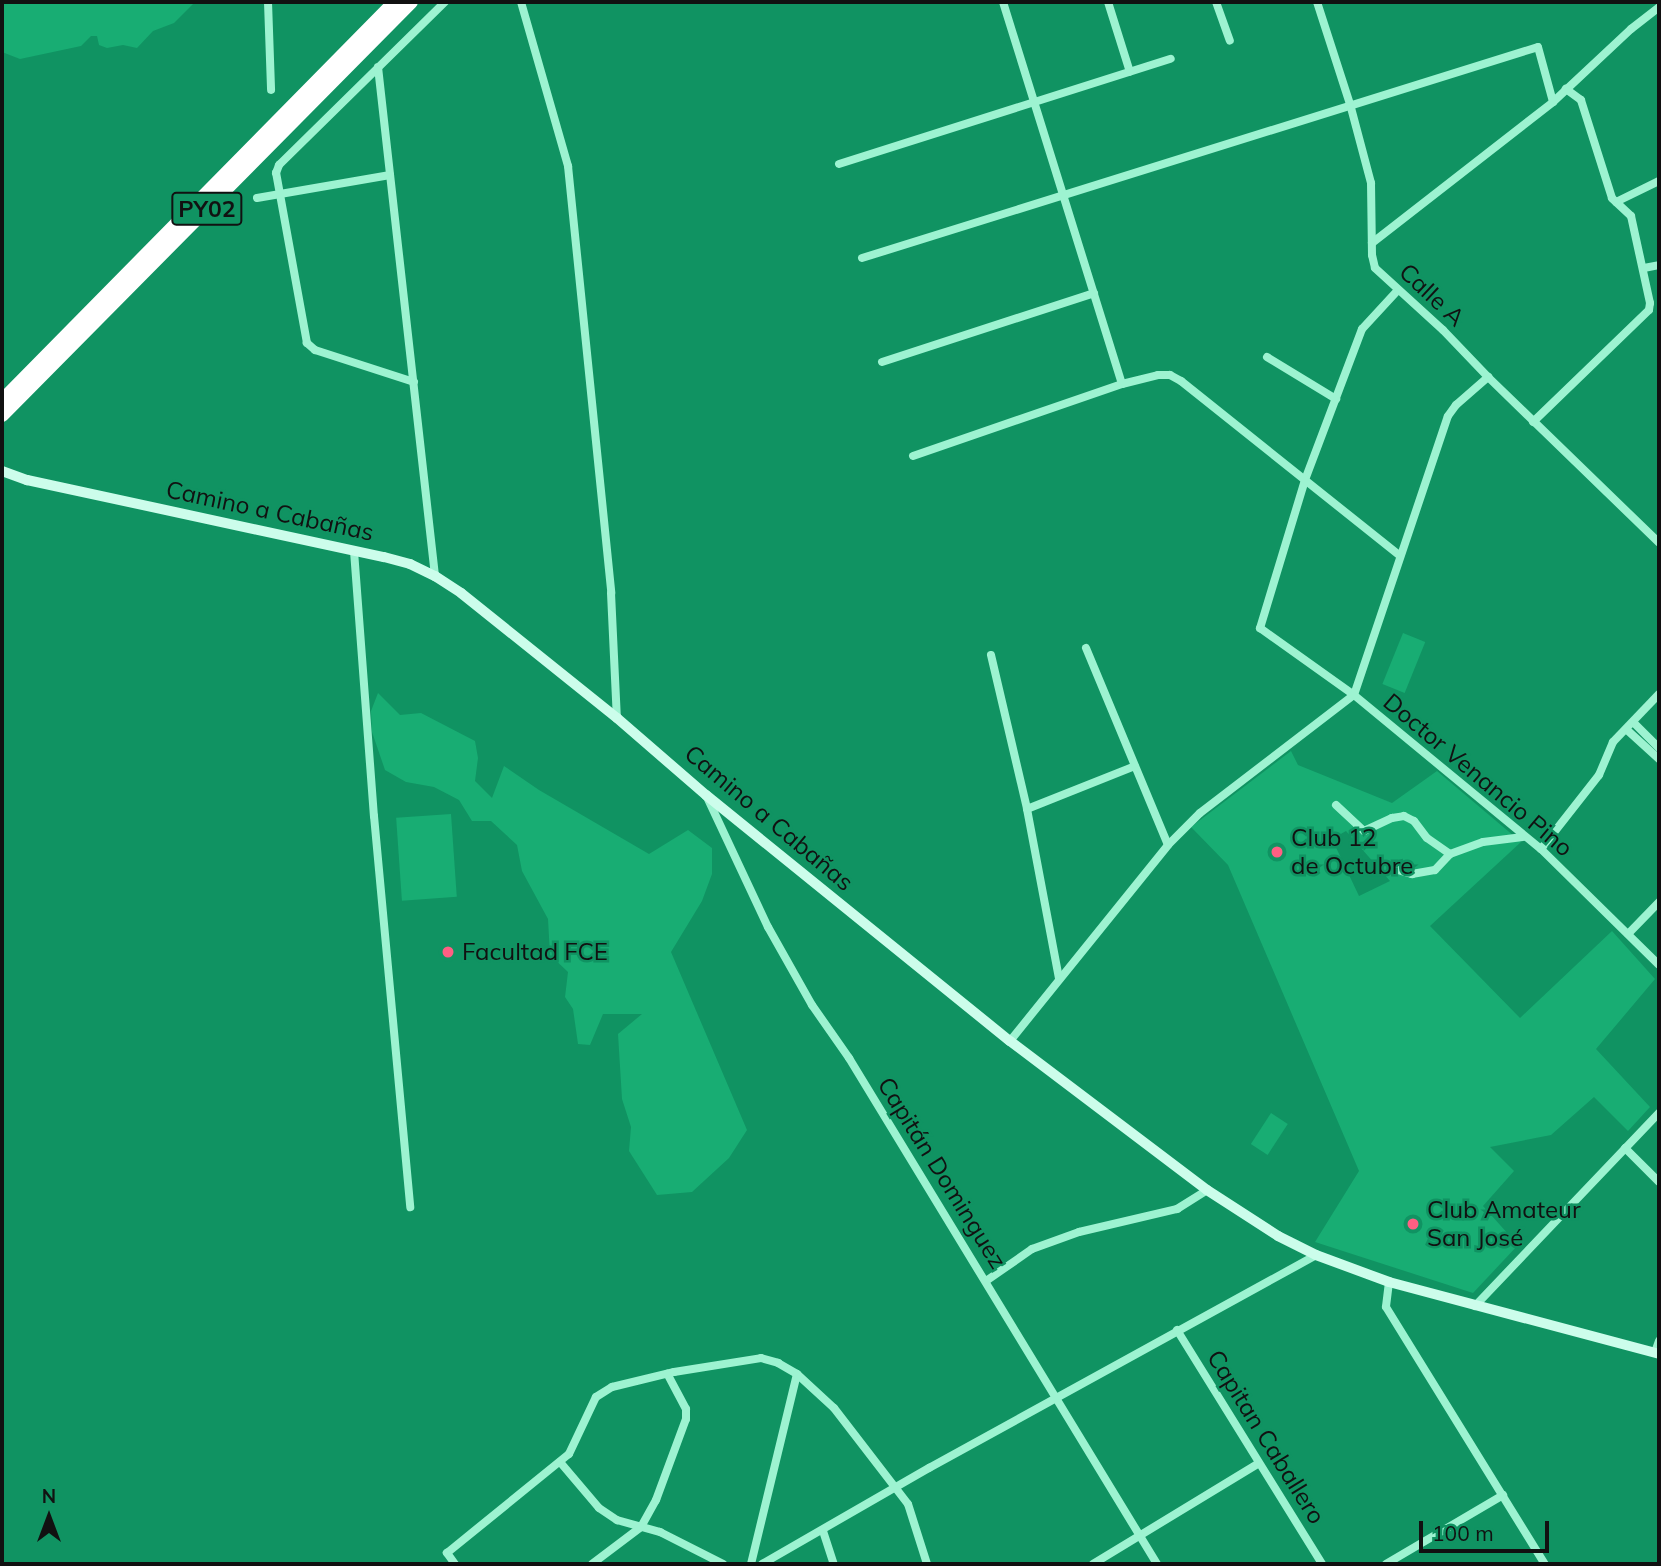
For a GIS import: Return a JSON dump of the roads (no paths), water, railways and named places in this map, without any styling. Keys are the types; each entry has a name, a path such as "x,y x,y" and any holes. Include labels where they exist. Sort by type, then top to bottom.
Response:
{"highway":[{"name":"PY02","path":"2,401 395,2"},
{"name":"PY02","path":"2,415 411,2"}],"street":[{"path":"268,2 271,90"},
{"path":"414,382 315,350 307,343 276,173 279,165 445,2"},
{"path":"521,2 568,166 611,593 617,718"},
{"path":"1003,2 1122,384"},
{"path":"1108,2 1130,72"},
{"path":"1216,2 1230,41"},
{"name":"Calle A","path":"1317,2 1350,104 1371,183 1371,243 1375,268 1443,330 1659,543"},
{"path":"1371,243 1553,102 1631,29 1659,8"},
{"path":"862,258 1538,47 1553,102"},
{"path":"839,164 1171,59"},
{"path":"377,67 435,576"},
{"path":"1534,422 1649,310 1644,268 1630,216 1612,198 1581,100 1566,89"},
{"path":"257,198 390,175"},
{"path":"1616,202 1659,181"},
{"path":"1644,268 1659,265"},
{"path":"1305,480 1362,329 1398,290"},
{"path":"882,362 1094,293"},
{"path":"1267,357 1335,399"},
{"path":"913,456 1122,384 1158,375 1181,381 1400,556"},
{"path":"1010,1041 1168,845 1200,813 1353,695 1448,416 1455,405 1488,377"},
{"name":"Camino a Cabañas","path":"2,471 27,480 410,564 435,576 461,593 617,718 706,795 1010,1041 1207,1190 1279,1236 1316,1255 1389,1282 1657,1353"},
{"name":"Doctor Venancio Pino","path":"1305,480 1260,628 1353,695 1523,837 1541,849 1659,965"},
{"path":"354,551 374,816 410,1206"},
{"path":"1086,648 1168,845"},
{"path":"990,654 1027,809 1059,979"},
{"path":"1541,849 1599,775 1613,742 1659,694"},
{"path":"1629,725 1659,748"},
{"path":"1629,725 1659,759"},
{"path":"1027,809 1135,766"},
{"name":"Capitán Dominguez","path":"706,795 762,915 812,1005 849,1058 1157,1564"},
{"path":"1336,805 1358,829 1364,831 1392,818 1404,816 1413,821 1427,838 1450,854"},
{"path":"1391,868 1412,874 1435,870 1450,854 1483,842 1523,837"},
{"path":"1628,934 1659,902"},
{"path":"1470,1305 1659,1113"},
{"path":"1625,1148 1659,1182"},
{"path":"986,1282 1032,1249 1079,1232 1177,1209 1207,1190"},
{"path":"762,1564 1177,1330 1316,1255"},
{"path":"1389,1282 1386,1307 1545,1564"},
{"name":"Capitan Caballero","path":"1177,1330 1322,1564"},
{"path":"1657,1353 1659,1341"},
{"path":"455,1564 447,1553 560,1462 574,1445 596,1397 612,1387 667,1374 761,1358 797,1374 834,1408 908,1504 927,1564"},
{"path":"592,1564 641,1527 656,1500 686,1419 680,1396 667,1374"},
{"path":"751,1564 797,1374"},
{"path":"560,1462 599,1508 617,1520 660,1532 723,1564"},
{"path":"1093,1564 1259,1463"},
{"path":"1386,1564 1503,1495"},
{"path":"822,1531 834,1564"}],"place":[{"name":"Club 12 de Octubre","path":"1277,852"},
{"name":"Facultad FCE","path":"448,952"},
{"name":"Club Amateur San José","path":"1413,1224"}]}
